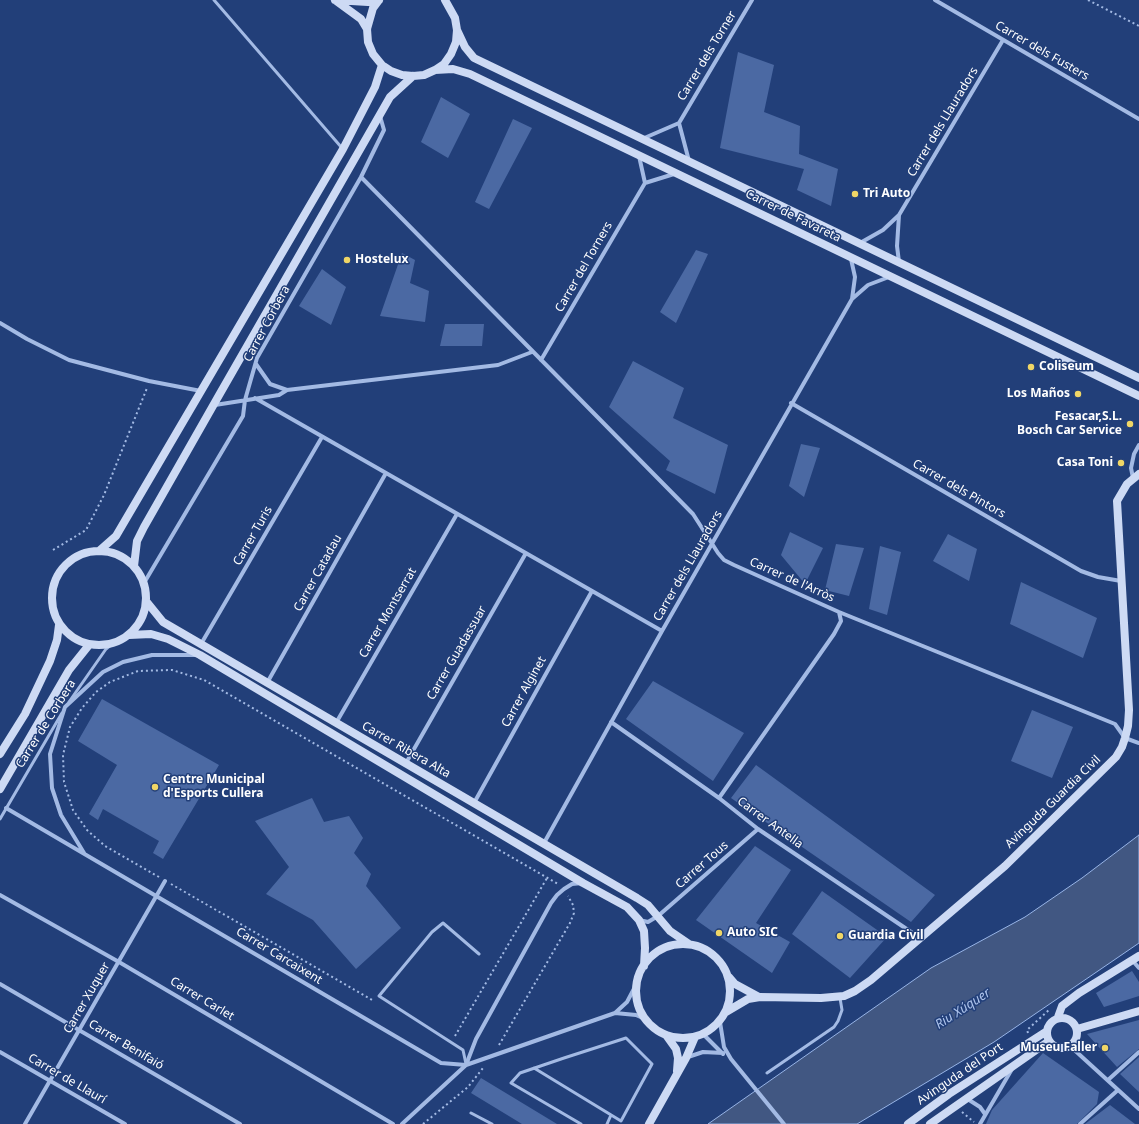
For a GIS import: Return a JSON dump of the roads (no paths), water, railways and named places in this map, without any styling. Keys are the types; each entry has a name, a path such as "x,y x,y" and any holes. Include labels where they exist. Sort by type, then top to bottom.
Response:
{"street":[{"path":"335,0 368,2 379,0"},
{"path":"335,0 361,19 367,29 371,48 382,65 397,73 413,76 424,75 444,64 451,54 456,42 457,30"},
{"path":"367,29 373,8 379,0"},
{"name":"Carrer de Favareta","path":"445,0 451,4 457,30 464,46 474,58 1139,378"},
{"name":"Carrer dels Torner","path":"679,123 752,0"},
{"name":"Carrer dels Fusters","path":"935,0 1139,119"},
{"name":"Carrer dels Llauradors","path":"860,244 884,230 900,215 1003,40"},
{"path":"99,550 116,536 343,149 375,88 382,65"},
{"name":"Carrer de Favareta","path":"435,70 453,69 470,74 1139,396"},
{"path":"134,566 138,541 144,527 213,405 390,97 413,76"},
{"name":"Carrer Corbera","path":"144,583 243,416 245,400 256,364 361,177 384,130 380,115"},
{"path":"642,139 679,123 689,161"},
{"path":"639,155 645,183 676,173"},
{"name":"Carrer de l'Arròs","path":"361,177 693,514 721,556 734,565 839,612 1115,724 1125,738"},
{"name":"Carrer del Torners","path":"541,360 645,183"},
{"name":"Carrer dels Llauradors","path":"900,215 897,246 900,263"},
{"name":"Carrer dels Llauradors","path":"850,256 855,277 852,299"},
{"name":"Carrer dels Llauradors","path":"543,844 791,403 852,299 868,285 890,276"},
{"path":"0,323 26,339 69,360 149,381 201,391"},
{"path":"213,405 279,395 287,390 498,365 532,352"},
{"path":"256,364 270,384 287,390"},
{"path":"255,398 662,631"},
{"name":"Carrer dels Pintors","path":"791,403 1080,571 1098,577 1121,581"},
{"name":"Carrer Turis","path":"201,644 322,437"},
{"path":"1136,476 1131,468 1134,454 1139,444"},
{"name":"Carrer Catadau","path":"267,683 386,473"},
{"name":"Avinguda Guardia Civil","path":"726,1012 748,999 760,997 840,996 855,991 871,980 1005,866 1103,771 1122,747 1128,726 1129,710 1117,501 1120,492 1136,476"},
{"name":"Carrer Montserrat","path":"336,723 457,514"},
{"path":"99,550 112,552 124,558 134,566 144,583 146,601 143,614 138,625 129,635 113,643 101,646 90,645 73,637 60,625 53,611 51,597 54,582 61,570 71,559 84,553 99,550"},
{"name":"Carrer Guadassuar","path":"405,763 526,553"},
{"name":"Carrer Alginet","path":"474,803 592,591"},
{"name":"Carrer Ribera Alta","path":"146,601 163,622 637,898 648,905 670,931 689,944"},
{"path":"719,798 834,634 841,621 839,612"},
{"path":"0,754 25,714 50,661 60,625"},
{"name":"Carrer Ribera Alta","path":"129,635 151,634 168,639 200,655 583,883 628,907 639,920 644,931 644,966"},
{"path":"0,789 69,670 90,645"},
{"path":"65,707 103,672 123,662 152,655 200,655"},
{"name":"Carrer Carcaixent","path":"65,707 50,754 52,788 61,814 84,853"},
{"name":"Carrer Antella","path":"611,722 719,798 758,829 920,938"},
{"path":"1125,738 1134,743 1139,743"},
{"name":"Carrer Carcaixent","path":"6,808 441,1063 466,1065"},
{"name":"Carrer Tous","path":"658,916 758,829"},
{"name":"Carrer Xuquer","path":"25,1124 165,881"},
{"path":"466,1065 476,1039 551,903 557,895 572,884 583,883"},
{"name":"Carrer Carlet","path":"0,895 119,962 393,1124"},
{"path":"639,920 648,922 658,916"},
{"path":"402,1124 466,1065 615,1013 627,1002 644,966 650,958 663,949 678,944 689,944 701,948 712,954 721,963 728,975 730,1000 726,1012 720,1022 699,1036 685,1038 665,1035"},
{"path":"1058,1018 1062,1006 1079,993 1136,958 1139,968"},
{"name":"Avinguda Guardia Civil","path":"728,975 735,984 760,997"},
{"path":"637,983 638,1002 645,1019"},
{"name":"Carrer Benifaió","path":"0,984 80,1029 240,1124"},
{"path":"1077,1029 1139,1011"},
{"path":"615,1013 636,1015 645,1019 654,1028 665,1035 676,1049 678,1058 678,1068 674,1079"},
{"path":"1058,1018 1070,1019 1077,1029 1076,1038 1070,1046 1061,1048 1053,1045 1049,1041 1047,1031 1050,1023 1058,1018"},
{"path":"720,1022 724,1047 731,1059 784,1124"},
{"name":"Avinguda del Port","path":"908,1124 949,1094 1047,1031"},
{"path":"699,1036 731,1059"},
{"path":"649,1124 699,1036"},
{"name":"Avinguda del Port","path":"930,1124 966,1098 1013,1068 1049,1041"},
{"path":"1070,1046 1139,1109"},
{"name":"Carrer de Llaurí","path":"0,1052 125,1124"},
{"path":"686,1058 703,1052 723,1054"},
{"path":"1108,1080 1139,1052"},
{"path":"980,1124 1013,1068"},
{"path":"1080,1124 1118,1090"},
{"path":"966,1098 980,1107 985,1114"}],"lane":[{"path":"214,0 343,149"},
{"name":"Carrer de Corbera","path":"0,819 65,707 106,649 113,643"},
{"path":"466,1065 463,1050 380,996 432,932 443,923 479,954"},
{"path":"767,1073 834,1027 842,1010 840,996"},
{"path":"534,1068 621,1121 652,1064 626,1038 534,1068 520,1073 512,1083 581,1124"},
{"path":"470,1113 492,1124"},
{"path":"607,1124 612,1115"}],"water":[{"name":"Riu Xúquer","path":"1139,835 1139,943 994,1042 857,1124 708,1124 931,968 1025,917 1082,878"}],"place":[{"name":"Tri Auto","path":"855,194"},
{"name":"Hostelux","path":"347,260"},
{"name":"Coliseum","path":"1031,367"},
{"name":"Los Maños","path":"1078,394"},
{"name":"Fesacar,S.L. Bosch Car Service","path":"1130,424"},
{"name":"Casa Toni","path":"1121,463"},
{"name":"Centre Municipal d'Esports Cullera","path":"155,787"},
{"name":"Auto SIC","path":"719,933"},
{"name":"Guardia Civil","path":"840,936"},
{"name":"Museu Faller","path":"1105,1048"}]}
